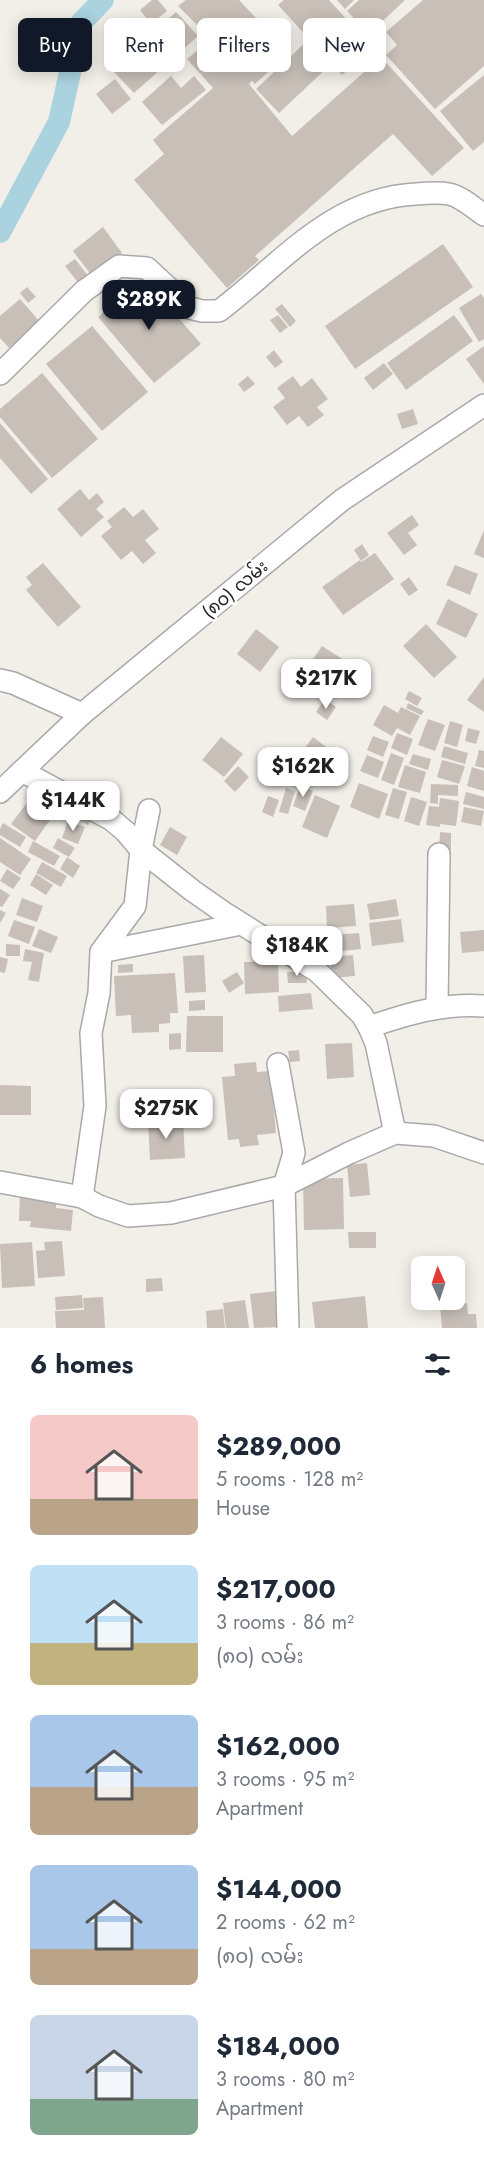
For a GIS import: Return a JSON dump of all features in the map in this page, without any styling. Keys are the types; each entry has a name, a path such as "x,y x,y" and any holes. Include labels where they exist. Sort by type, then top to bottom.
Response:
{"street":[{"path":"0,375 84,291 119,266 147,268 190,308 219,311 270,267 328,222 372,203 402,195 450,194 484,215"},
{"name":"(၈၀) လမ်း","path":"0,792 82,714 342,500 484,405"},
{"path":"0,680 13,683 82,714"},
{"path":"22,771 112,820 141,850 193,891 317,971 362,1015 369,1027 376,1043 394,1133"},
{"path":"82,1197 95,1106 91,1033 99,993 101,952 135,906 141,850 149,810"},
{"path":"437,1008 439,854"},
{"path":"101,952 241,924"},
{"path":"369,1027 407,1014 437,1008 460,1004 484,1006"},
{"path":"278,1064 294,1154 284,1186 288,1328"},
{"path":"0,1182 82,1197 99,1206 128,1216 171,1213 284,1186 394,1133 434,1136 484,1153"}],"building":[{"path":"152,0 158,0 167,11 158,18 146,18 140,10"},
{"path":"186,0 239,0 256,18 197,18 197,25 178,6"},
{"path":"284,0 329,0 345,18 303,18 303,32 278,5"},
{"path":"337,0 354,0 345,9"},
{"path":"359,0 405,0 386,18 354,18 347,11"},
{"path":"423,0 484,0 484,66 435,109 386,55 397,45 386,32"},
{"path":"176,12 182,18 169,18"},
{"path":"185,22 197,35 185,48"},
{"path":"303,45 303,72 323,72 279,113 256,89 274,72 291,72 291,56"},
{"path":"197,51 197,70 187,59"},
{"path":"386,62 464,148 432,176 393,134 255,256 259,260 227,288 134,180 164,154 153,140 213,88 199,72 268,72 255,84 252,81 249,84 292,136 364,72 386,72"},
{"path":"114,72 158,72 134,93"},
{"path":"484,75 484,142 473,151 440,111"},
{"path":"171,76 181,88 194,76 206,90 162,125 142,102"},
{"path":"115,79 131,99 112,114 96,94"},
{"path":"103,227 122,253 92,276 73,251"},
{"path":"443,244 473,287 355,369 325,326"},
{"path":"75,259 89,277 80,285 65,266"},
{"path":"144,278 201,344 154,383 98,317"},
{"path":"27,287 36,297 28,303 20,293"},
{"path":"481,294 484,298 484,339 479,342 459,308"},
{"path":"20,299 40,322 9,348 0,338 0,316"},
{"path":"282,304 296,321 290,327 275,309"},
{"path":"278,315 288,327 280,333 270,320"},
{"path":"454,315 473,341 406,390 387,363"},
{"path":"92,326 148,392 102,431 46,364"},
{"path":"484,346 484,384 466,359"},
{"path":"274,350 283,362 275,368 266,357"},
{"path":"384,363 393,374 373,390 364,378"},
{"path":"42,373 98,439 52,478 0,417 0,409"},
{"path":"248,376 255,384 244,392 238,384"},
{"path":"293,376 301,387 312,378 328,399 317,407 324,415 308,427 299,416 287,425 273,407 285,398 277,388"},
{"path":"413,409 418,424 402,429 397,414"},
{"path":"0,423 48,479 31,494 0,458"},
{"path":"80,489 89,500 97,493 104,502 96,509 104,517 81,537 57,509"},
{"path":"124,507 133,517 143,509 159,529 145,540 156,553 143,564 132,551 121,560 101,536 112,527 107,521"},
{"path":"412,515 419,525 408,533 417,545 404,555 387,533"},
{"path":"484,530 484,558 474,554"},
{"path":"362,544 369,555 361,561 354,550"},
{"path":"375,553 394,579 343,615 322,587 360,560 361,562"},
{"path":"43,563 81,607 58,627 26,590 32,585 26,577"},
{"path":"455,565 478,574 470,595 446,585"},
{"path":"409,577 418,590 409,596 400,584"},
{"path":"448,599 478,614 466,638 436,624"},
{"path":"426,624 457,657 434,678 403,646"},
{"path":"256,629 279,647 260,672 237,654"},
{"path":"322,646 347,662 323,696 299,680"},
{"path":"349,662 358,669 347,684 338,678"},
{"path":"484,677 484,712 467,700"},
{"path":"409,691 422,698 417,706 405,699"},
{"path":"325,699 336,707 327,720 316,712"},
{"path":"408,703 424,711 421,715 406,708"},
{"path":"384,705 398,713 401,707 420,716 410,735 397,728 392,736 373,725"},
{"path":"428,719 445,725 435,751 418,745"},
{"path":"450,721 463,725 457,747 444,743"},
{"path":"468,728 480,731 476,744 465,741"},
{"path":"397,733 413,739 407,755 391,748"},
{"path":"373,736 389,742 383,757 367,750"},
{"path":"221,737 243,754 224,777 202,760"},
{"path":"313,737 333,752 317,774 297,759"},
{"path":"444,746 468,753 465,764 441,757"},
{"path":"290,750 298,756 291,765 284,759"},
{"path":"479,750 484,751 484,768 475,766"},
{"path":"391,753 404,758 394,785 381,780"},
{"path":"413,754 431,759 428,770 409,764"},
{"path":"367,755 384,762 378,778 360,771"},
{"path":"442,760 465,766 459,784 437,777"},
{"path":"300,762 312,773 304,782 292,771"},
{"path":"405,765 426,772 420,793 398,787"},
{"path":"238,766 249,777 235,792 224,781"},
{"path":"472,767 484,771 484,791 467,786"},
{"path":"359,783 388,794 379,819 350,807"},
{"path":"431,784 458,785 458,796 438,795 438,804 430,803"},
{"path":"300,786 313,791 305,811 293,806"},
{"path":"286,788 295,791 288,814 279,812"},
{"path":"393,788 407,792 399,819 385,815"},
{"path":"466,792 484,797 484,809 463,804"},
{"path":"315,795 340,806 327,838 302,827"},
{"path":"268,796 279,800 273,817 262,812"},
{"path":"411,797 427,802 419,826 404,821"},
{"path":"440,798 459,801 456,826 426,825 429,806 439,807"},
{"path":"29,800 52,817 35,841 11,824"},
{"path":"76,806 93,815 88,825 71,816"},
{"path":"464,807 484,811 481,826 461,822"},
{"path":"68,821 85,827 78,844 62,838"},
{"path":"3,823 26,837 20,847 0,835"},
{"path":"170,827 187,837 177,855 160,845"},
{"path":"440,832 451,833 451,850 439,850"},
{"path":"0,838 31,859 20,875 0,862"},
{"path":"58,838 75,848 69,857 53,848"},
{"path":"33,841 60,856 54,866 28,852"},
{"path":"67,857 80,866 73,878 60,869"},
{"path":"42,862 67,876 61,887 36,873"},
{"path":"7,869 21,878 13,889 0,881"},
{"path":"36,874 53,885 46,895 30,885"},
{"path":"0,889 10,895 2,907 0,906"},
{"path":"22,898 43,906 37,922 16,915"},
{"path":"396,899 399,916 370,920 367,904"},
{"path":"354,904 356,926 327,928 326,906"},
{"path":"0,910 6,913 0,923"},
{"path":"401,919 404,942 372,946 369,923"},
{"path":"14,920 35,927 29,944 8,936"},
{"path":"39,929 58,937 51,953 32,946"},
{"path":"484,930 484,951 462,953 460,932"},
{"path":"359,933 361,949 333,952 332,935"},
{"path":"6,944 20,945 20,956 6,956"},
{"path":"25,949 44,953 39,982 28,980 32,962 23,961"},
{"path":"204,955 206,992 185,993 183,956"},
{"path":"353,955 355,976 332,978 330,957"},
{"path":"0,957 8,959 5,973 0,972"},
{"path":"278,961 279,992 245,994 244,962"},
{"path":"133,964 133,972 118,973 118,965"},
{"path":"306,971 307,983 288,983 287,972"},
{"path":"237,972 244,983 229,993 222,981"},
{"path":"175,973 178,1013 170,1013 170,1023 159,1024 159,1032 132,1033 131,1015 116,1016 114,976"},
{"path":"311,993 313,1009 279,1012 278,996"},
{"path":"205,1000 205,1010 189,1011 189,1001"},
{"path":"187,1016 223,1016 223,1052 186,1052"},
{"path":"181,1033 181,1049 169,1050 169,1034"},
{"path":"352,1043 354,1077 327,1079 325,1044"},
{"path":"299,1050 300,1061 290,1062 288,1051"},
{"path":"256,1062 257,1072 270,1071 276,1133 257,1135 259,1145 240,1147 239,1139 228,1140 222,1077 235,1076 234,1064"},
{"path":"0,1085 31,1086 31,1115 0,1115"},
{"path":"183,1120 185,1158 150,1160 148,1122"},
{"path":"367,1163 370,1195 350,1197 347,1165"},
{"path":"343,1178 344,1229 304,1230 303,1179"},
{"path":"20,1193 56,1194 56,1208 73,1210 71,1231 30,1227 31,1221 19,1221"},
{"path":"348,1232 376,1232 376,1248 349,1248"},
{"path":"62,1241 65,1276 38,1278 36,1251 45,1250 44,1242"},
{"path":"32,1242 35,1286 2,1288 0,1244"},
{"path":"162,1278 163,1291 146,1292 146,1279"},
{"path":"277,1291 281,1327 254,1328 250,1294"},
{"path":"82,1295 83,1308 56,1310 55,1297"},
{"path":"365,1296 368,1328 315,1328 312,1302"},
{"path":"103,1297 105,1328 56,1328 55,1311 84,1310 83,1298"},
{"path":"245,1300 249,1328 226,1328 223,1303"},
{"path":"465,1303 467,1303 468,1314 476,1314 477,1328 442,1328 440,1310 465,1310"},
{"path":"223,1309 225,1328 207,1328 206,1311"}],"waterway":[{"path":"0,232 59,122 81,23 103,0"}]}
